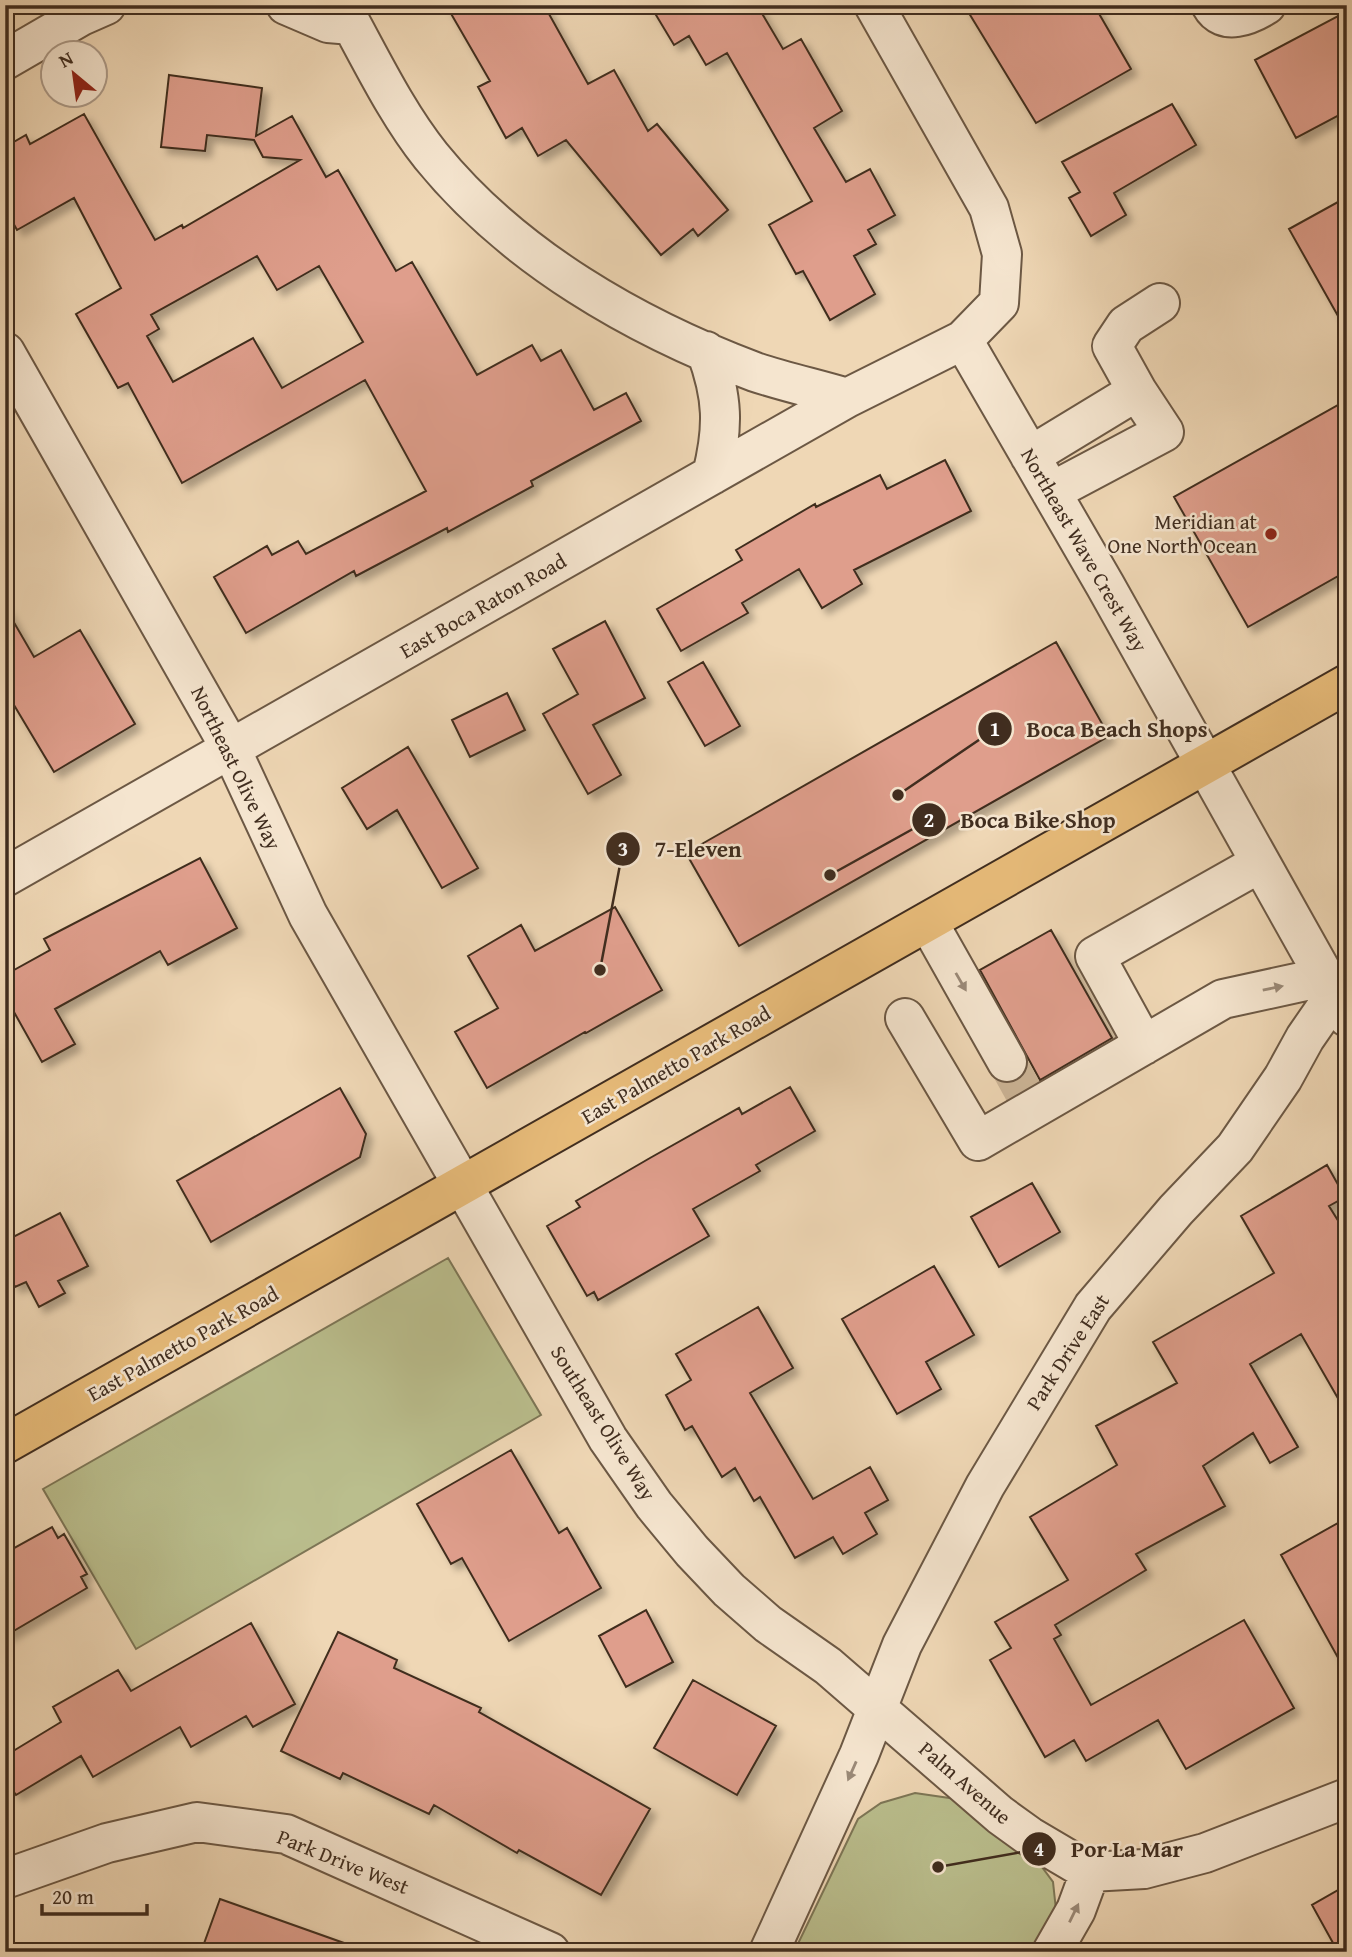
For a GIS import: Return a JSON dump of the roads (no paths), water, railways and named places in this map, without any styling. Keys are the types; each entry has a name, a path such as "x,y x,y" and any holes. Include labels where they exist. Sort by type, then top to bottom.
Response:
{"main road":[{"name":"East Palmetto Park Road","path":"5,1444 1347,684"}],"street":[{"path":"5,60 81,16 106,5"},
{"path":"285,5 328,23 346,15 408,123 430,154 480,209 542,259 608,302 681,341 757,372 847,398"},
{"path":"873,5 989,208 1002,254 999,303 963,340"},
{"path":"1211,5 1214,11 1224,17 1243,17 1266,5"},
{"path":"1051,492 1164,432 1112,346 1126,325 1160,303"},
{"name":"East Boca Raton Road","path":"5,877 847,398 963,340"},
{"name":"Northeast Wave Crest Way","path":"963,340 1335,997"},
{"path":"706,351 717,382 722,413 720,444 712,475"},
{"name":"Northeast Olive Way","path":"5,352 231,749 307,915 462,1186"},
{"path":"1030,456 1138,391"},
{"path":"1144,1045 1095,956 1260,863"},
{"path":"928,922 1007,1062"},
{"path":"905,1018 978,1141 1030,1104 1144,1045 1223,999 1335,997"},
{"name":"Park Drive East","path":"878,1708 902,1645 985,1486 1093,1307 1176,1210 1235,1148 1283,1078 1305,1038 1335,997"},
{"name":"Southeast Olive Way","path":"462,1186 608,1439 654,1505 729,1590 768,1624 828,1666 878,1708"},
{"path":"769,1952 878,1708"},
{"name":"Palm Avenue","path":"878,1708 1000,1815 1029,1836 1090,1872"},
{"path":"1052,1952 1076,1910 1090,1872 1144,1869 1205,1853 1347,1798"},
{"name":"Park Drive West","path":"5,1879 107,1843 197,1822 273,1832 286,1834 550,1952"}],"tunnel":[{"path":"1007,1062 1028,1100"}],"place":[{"name":"Meridian at One North Ocean","path":"1271,534"},
{"name":"Boca Beach Shops","path":"898,795"},
{"name":"Boca Bike Shop","path":"830,875"},
{"name":"7-Eleven","path":"600,970"},
{"name":"Por La Mar","path":"938,1867"}]}
